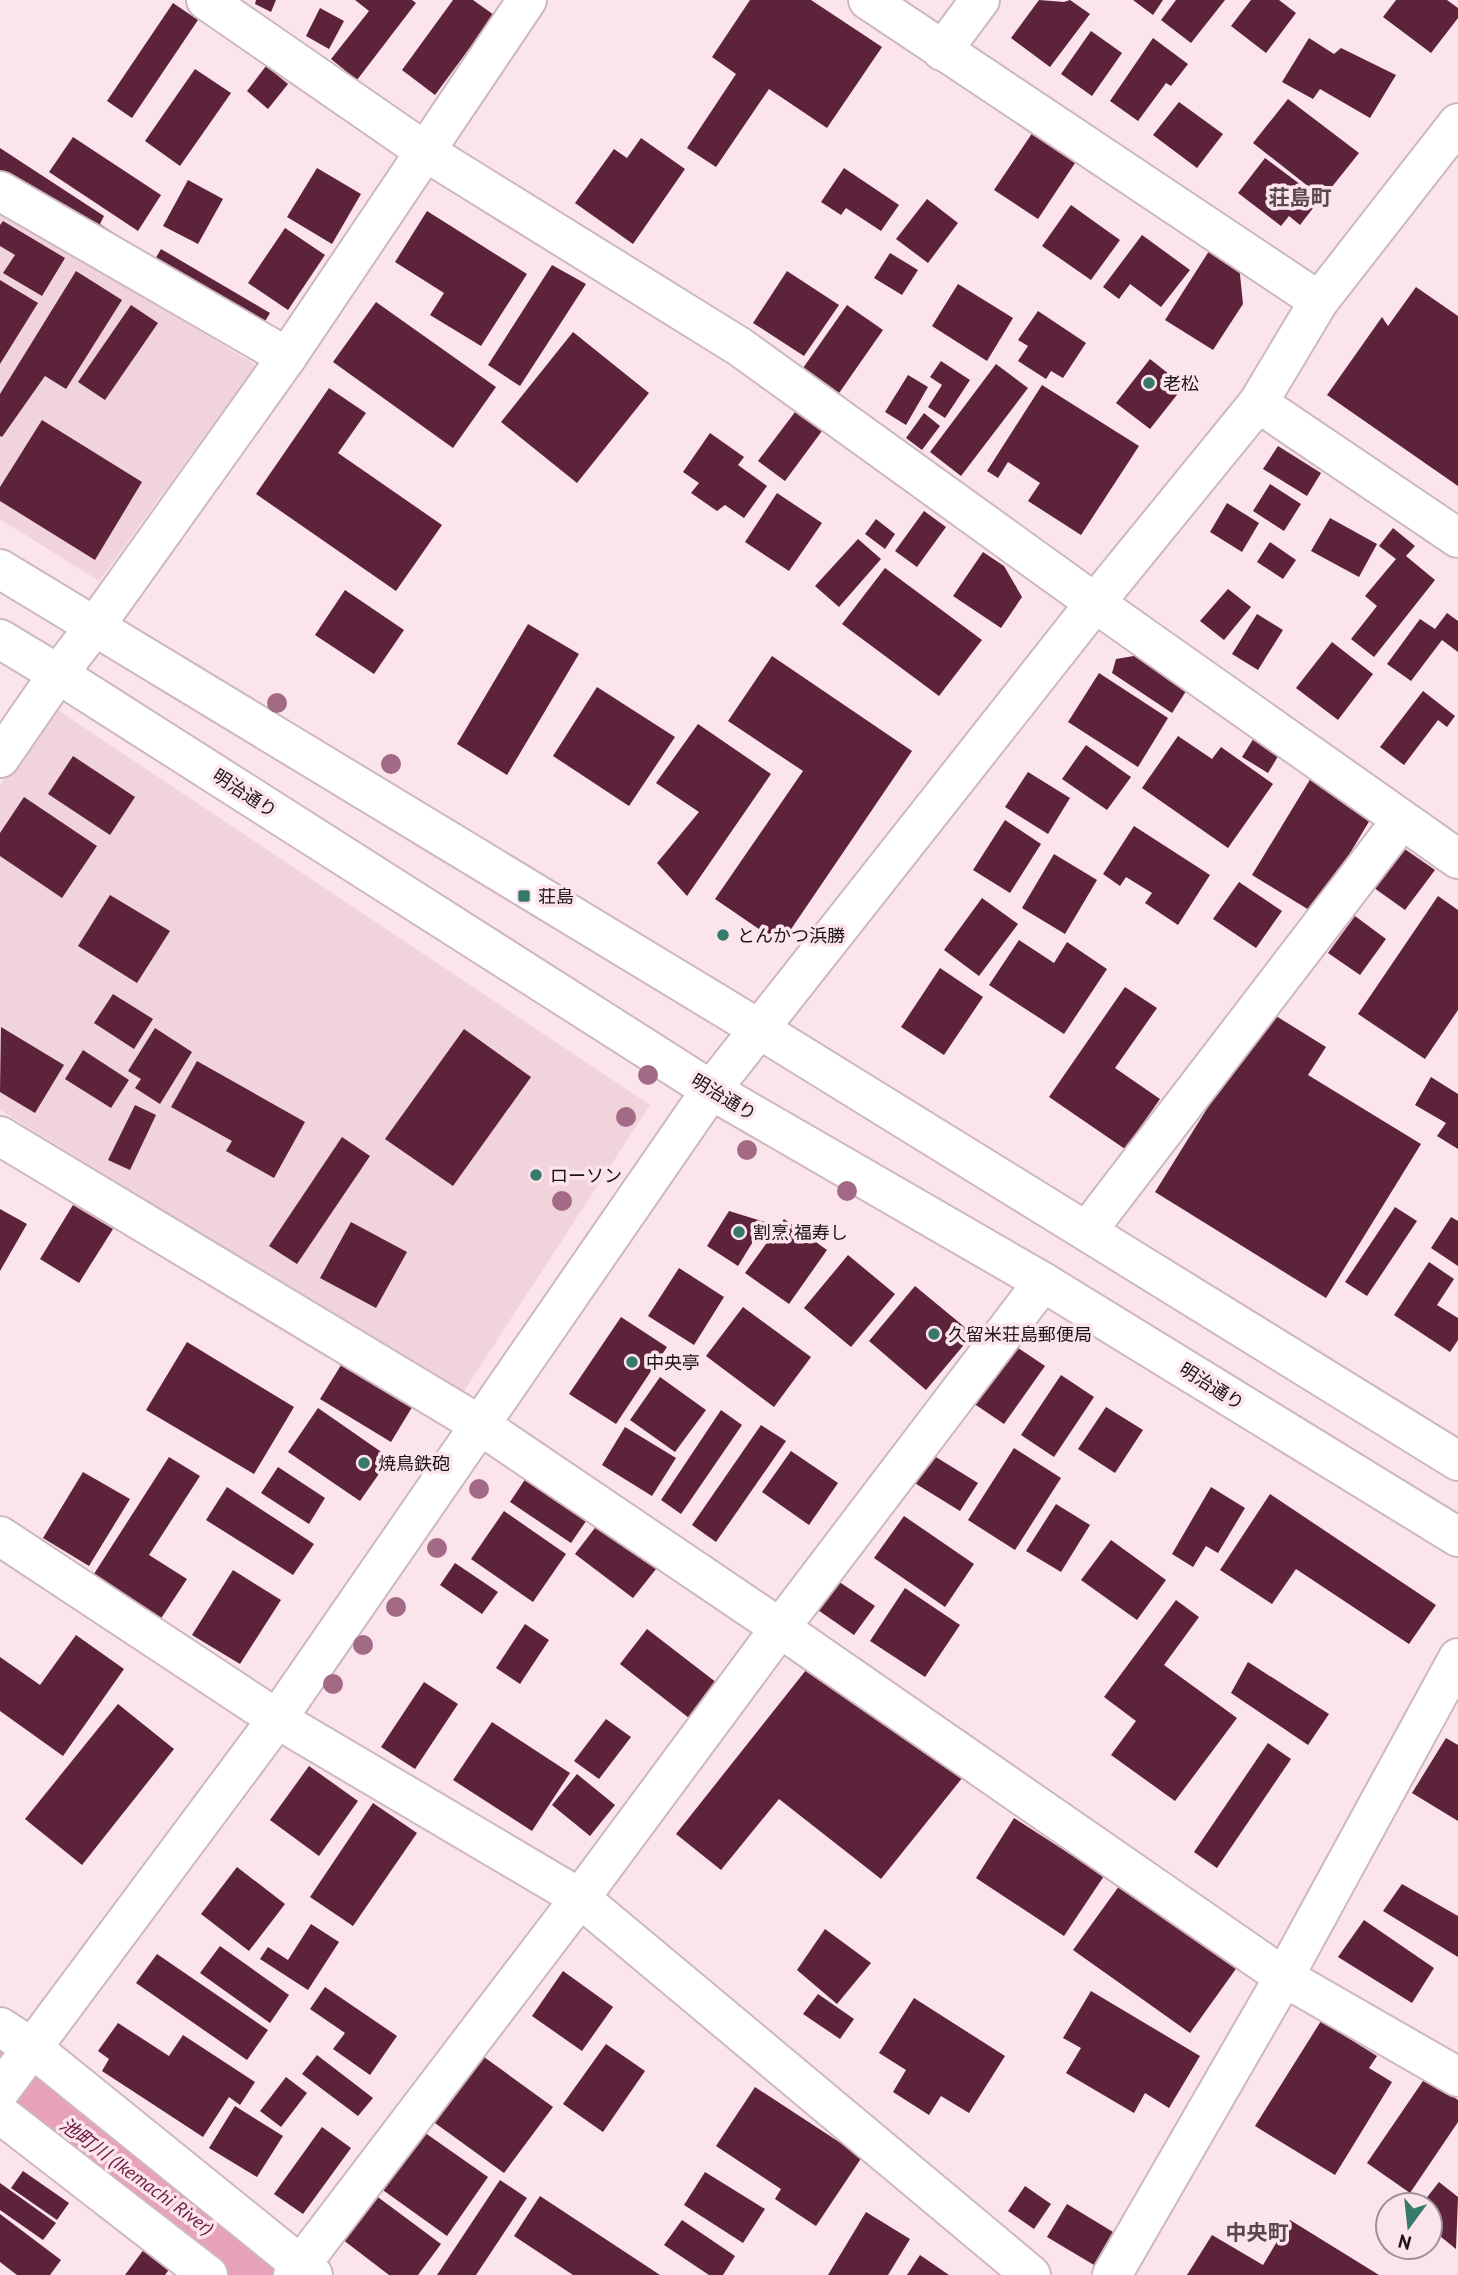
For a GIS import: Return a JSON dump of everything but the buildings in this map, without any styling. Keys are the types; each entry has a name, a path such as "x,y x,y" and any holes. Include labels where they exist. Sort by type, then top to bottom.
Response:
{"street":[{"path":"206,0 426,152 740,346 1095,603 1458,859"},
{"path":"0,758 287,357 527,0"},
{"path":"868,0 1319,301"},
{"path":"942,51 980,0"},
{"path":"0,2091 15,2037 276,1719 711,1090 1095,603 1258,403 1319,301 1458,123"},
{"path":"0,191 287,357"},
{"path":"1258,403 1458,538"},
{"path":"0,569 759,1028 1458,1461"},
{"name":"明治通り","path":"0,639 711,1090 1043,1282 1458,1537"},
{"path":"1087,1231 1401,821"},
{"path":"0,1136 480,1425 780,1628 1284,1977 1458,2077"},
{"path":"15,2037 302,2272 780,1628 1043,1282"},
{"path":"0,1536 276,1719 580,1898 1031,2275"},
{"path":"1112,2275 1284,1977 1458,1658"},
{"path":"0,2114 208,2275"}],"shaded area":[{"path":"0,212 256,365 99,581 0,519"},
{"path":"53,707 650,1105 462,1394 0,1110 0,785"}],"waterway":[{"name":"池町川 (Ikemachi River)","path":"0,2076 66,2121 275,2275"}],"place":[{"name":"老松","path":"1149,383"},
{"name":"荘島","path":"524,896"},
{"name":"とんかつ浜勝","path":"723,935"},
{"name":"ローソン","path":"536,1175"},
{"name":"割烹 福寿し","path":"739,1232"},
{"name":"久留米荘島郵便局","path":"934,1334"},
{"name":"中央亭","path":"632,1362"},
{"name":"焼鳥鉄砲","path":"364,1463"}],"district":[{"name":"荘島町","path":"1300,197"},
{"name":"中央町","path":"1257,2232"}]}
